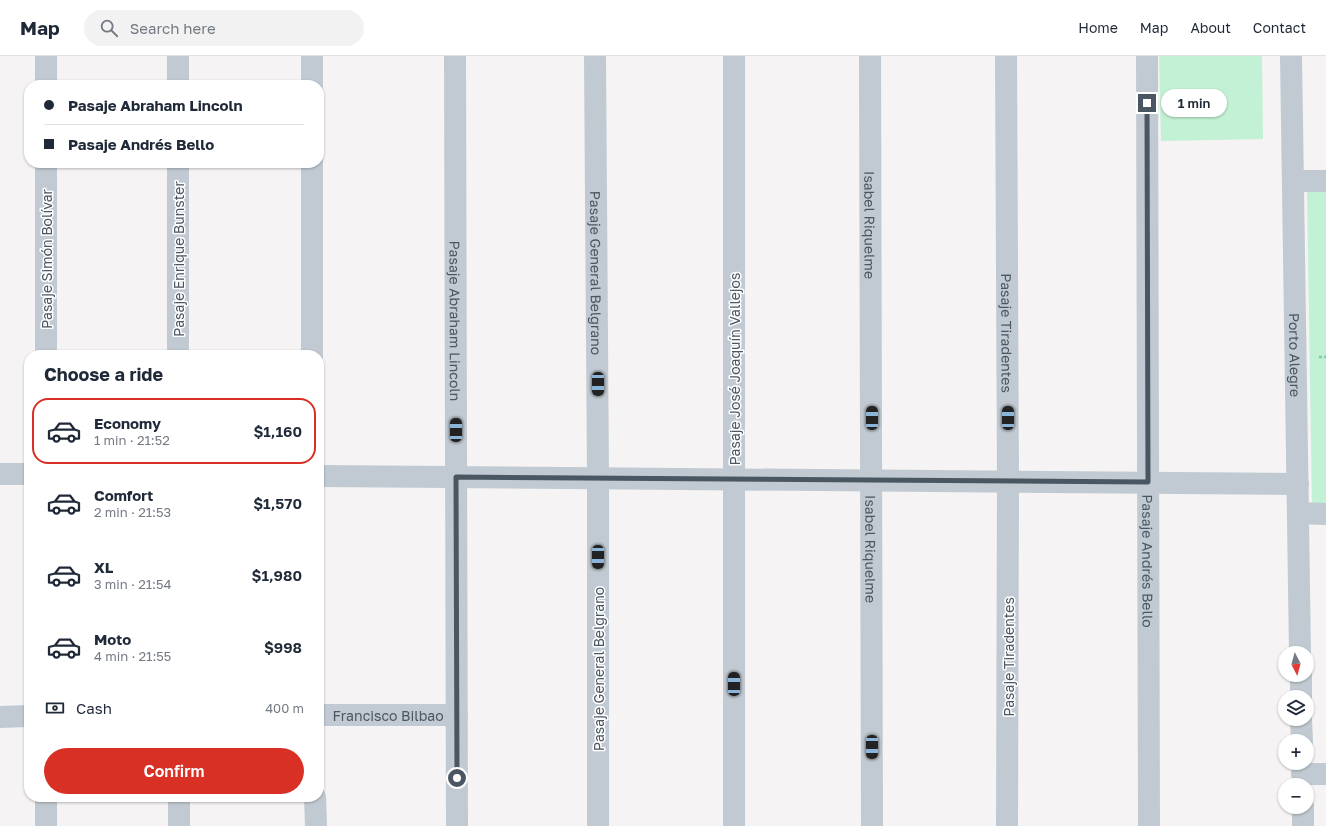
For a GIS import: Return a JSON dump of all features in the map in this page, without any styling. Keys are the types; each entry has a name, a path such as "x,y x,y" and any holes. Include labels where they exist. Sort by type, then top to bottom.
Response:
{"street":[{"path":"46,56 46,80"},
{"path":"178,56 178,80"},
{"path":"312,56 312,80"},
{"name":"Pasaje Abraham Lincoln","path":"455,56 457,826"},
{"name":"Pasaje General Belgrano","path":"595,56 598,478 598,826"},
{"name":"Pasaje José Joaquín Vallejos","path":"734,56 734,826"},
{"name":"Isabel Riquelme","path":"870,56 872,826"},
{"name":"Pasaje Tiradentes","path":"1006,56 1008,482 1007,826"},
{"name":"Pasaje Andrés Bello","path":"1147,56 1149,826"},
{"name":"Porto Alegre","path":"1291,56 1300,646"},
{"name":"Pasaje Simón Bolívar","path":"46,168 46,350"},
{"name":"Pasaje Enrique Bunster","path":"178,168 178,350"},
{"path":"312,168 312,350"},
{"path":"1293,181 1326,181"},
{"path":"0,474 24,474"},
{"path":"324,476 1298,484"},
{"path":"1298,514 1326,514"},
{"name":"Francisco Bilbao","path":"324,715 457,715"},
{"path":"0,717 24,716"},
{"path":"1302,774 1326,774"},
{"path":"46,802 46,826"},
{"path":"179,802 179,826"},
{"path":"316,802 316,826"},
{"path":"1303,814 1303,826"}],"green space":[{"path":"1159,56 1262,56 1263,139 1161,141"},
{"path":"1307,192 1326,192 1326,506 1312,506"}],"route":[{"path":"457,778 456,477 1148,482 1147,103"}]}
